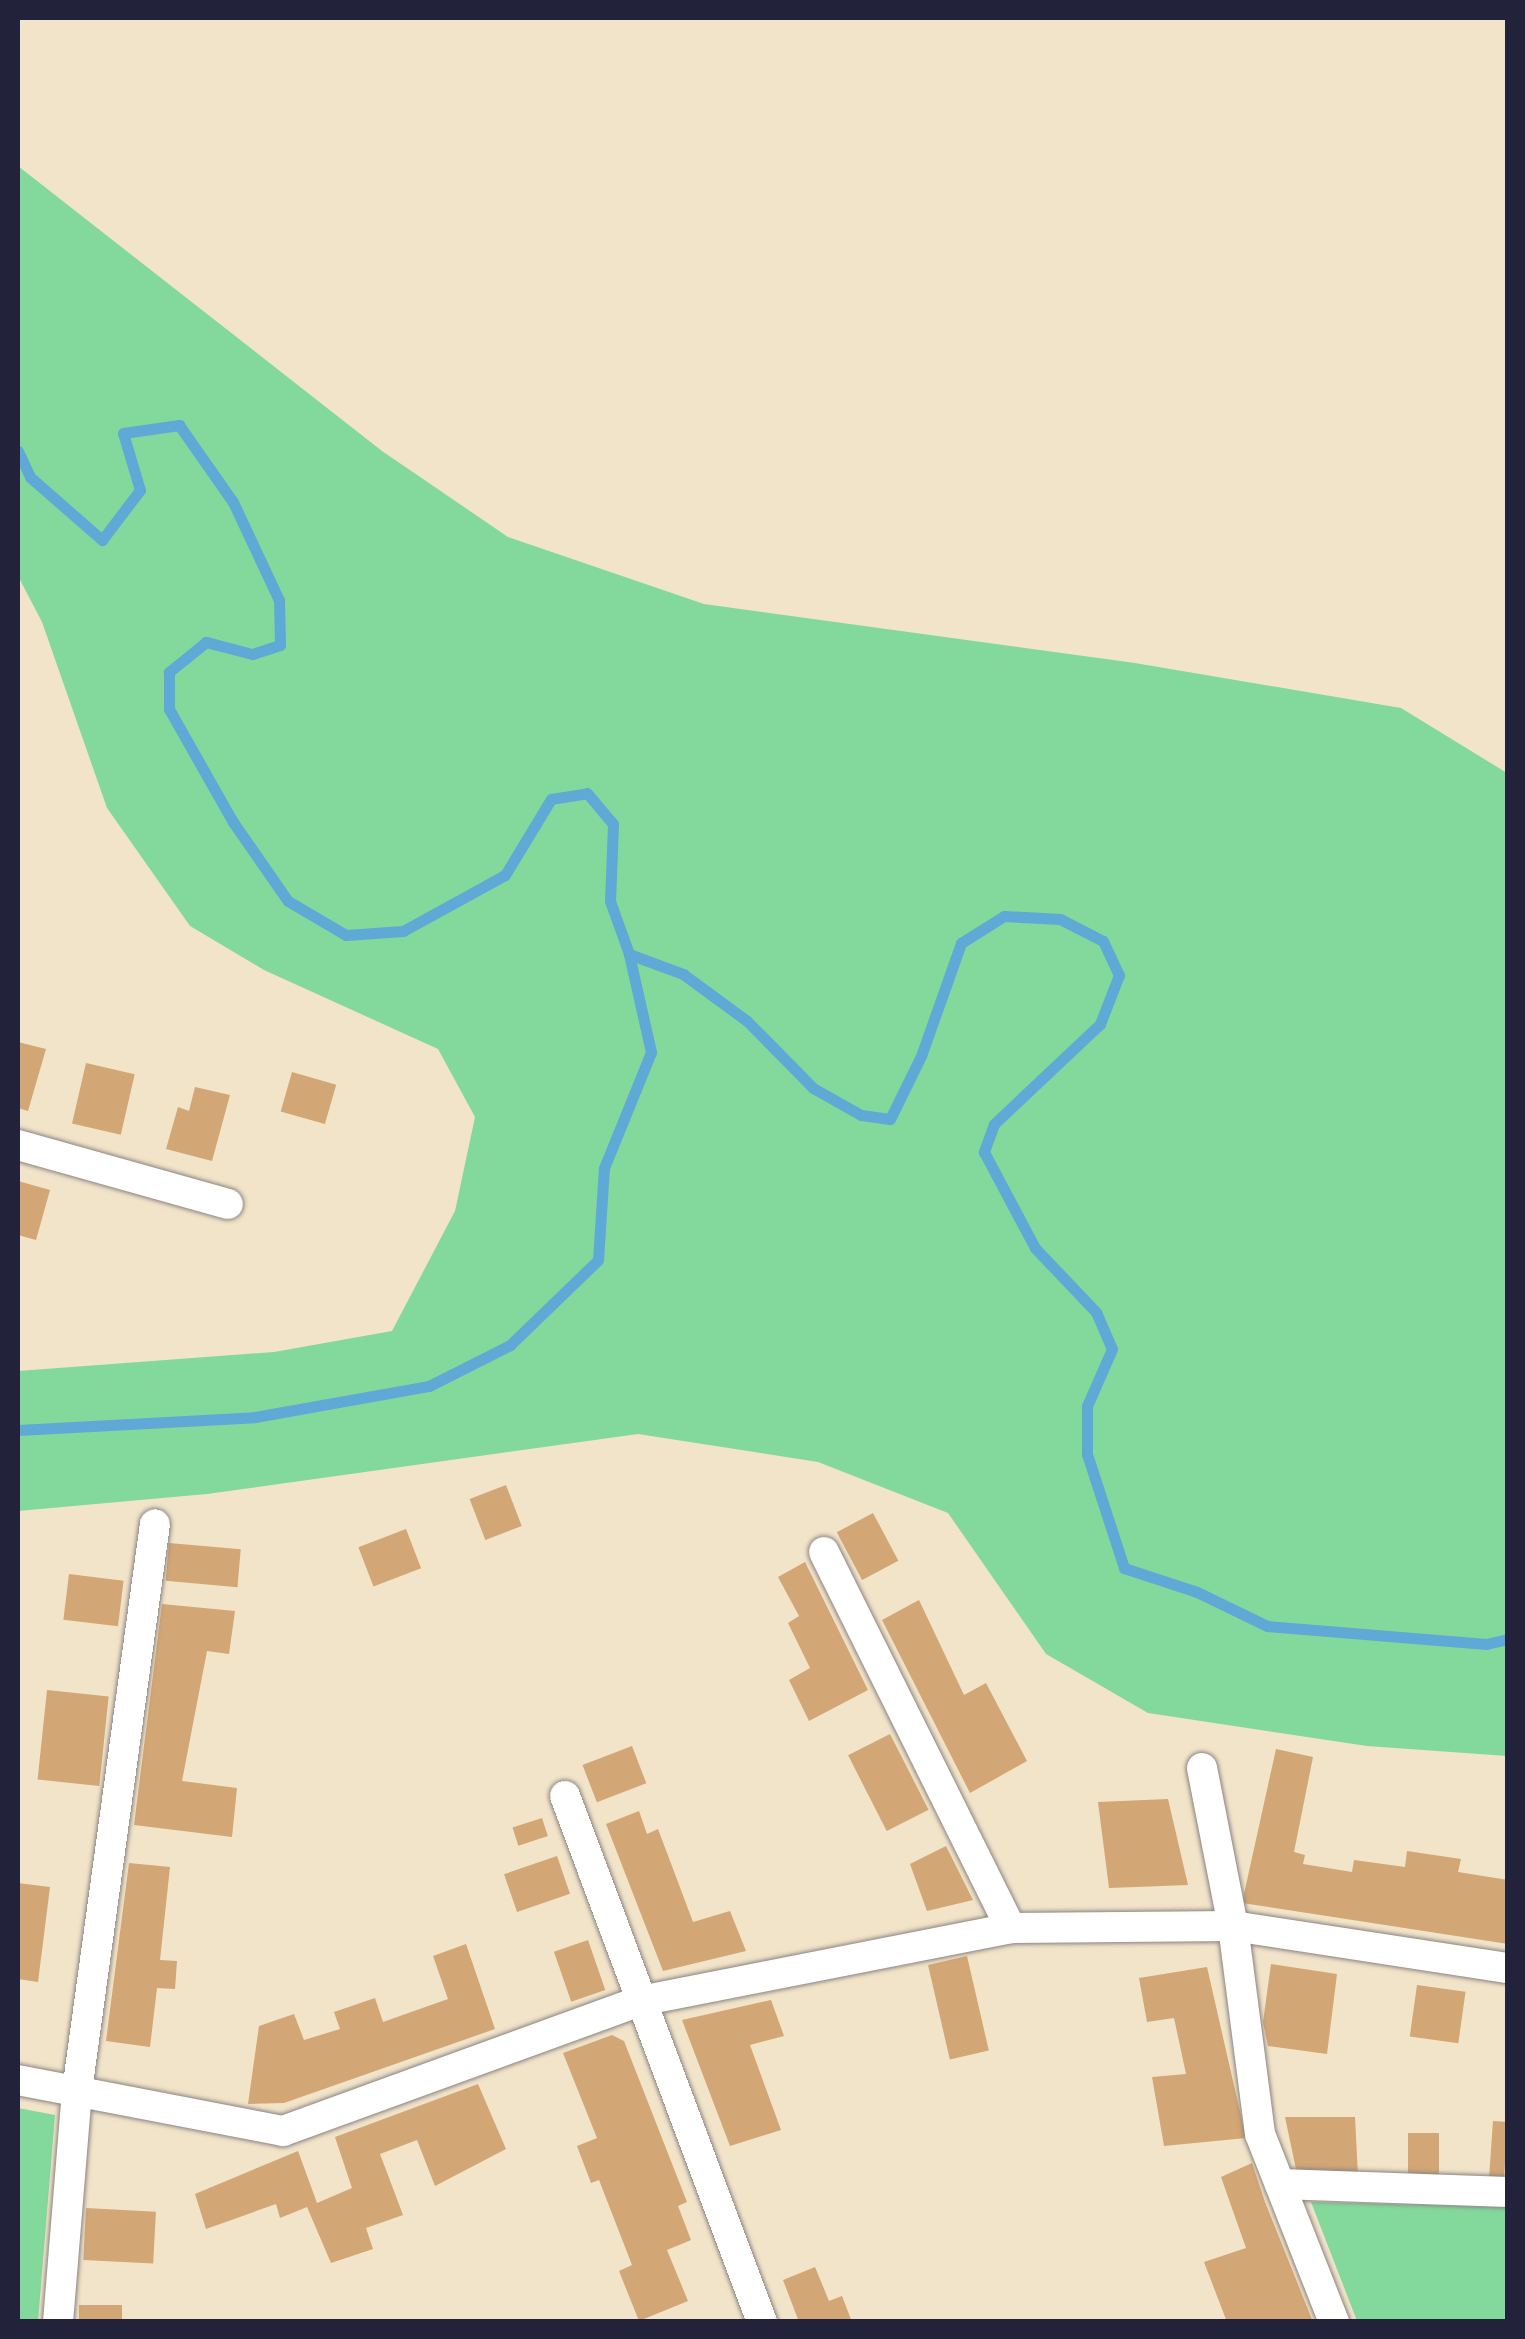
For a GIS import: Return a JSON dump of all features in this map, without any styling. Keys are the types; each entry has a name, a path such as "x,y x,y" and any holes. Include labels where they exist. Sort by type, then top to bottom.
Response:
{"street":[{"path":"18,1145 228,1204"},
{"path":"58,2322 76,2091 155,1524"},
{"path":"824,1552 1011,1928"},
{"path":"1202,1768 1233,1926 1260,2134 1334,2322"},
{"path":"565,1796 762,2322"},
{"path":"18,2080 283,2131 640,2001 1011,1928 1233,1926 1508,1968"},
{"path":"1280,2184 1508,2192"}],"green space":[{"path":"18,166 382,451 508,537 704,604 1135,663 1401,708 1507,773 1507,1756 1367,1746 1148,1713 1046,1654 948,1513 818,1462 638,1434 207,1494 18,1511 18,1371 274,1352 392,1331 455,1211 475,1117 438,1049 264,970 190,926 107,808 42,622 18,576"},
{"path":"18,2108 55,2115 38,2321 18,2321"},
{"path":"1311,2202 1507,2207 1507,2321 1357,2321"}],"building":[{"path":"18,1042 46,1049 28,1111 18,1108"},
{"path":"86,1063 135,1074 121,1135 72,1123"},
{"path":"292,1072 336,1085 325,1124 281,1111"},
{"path":"195,1087 230,1095 212,1161 166,1149 178,1107 189,1111"},
{"path":"18,1181 50,1190 36,1240 18,1235"},
{"path":"506,1485 522,1526 485,1540 470,1499"},
{"path":"873,1513 898,1561 862,1580 837,1532"},
{"path":"406,1529 421,1568 373,1586 358,1547"},
{"path":"169,1543 241,1549 237,1587 166,1581"},
{"path":"805,1562 868,1690 809,1721 789,1680 810,1668 788,1623 799,1616 778,1577"},
{"path":"69,1574 124,1581 118,1626 63,1620"},
{"path":"919,1600 964,1695 986,1683 1027,1761 970,1793 882,1620"},
{"path":"162,1604 235,1611 229,1654 207,1651 182,1781 237,1788 232,1837 134,1825"},
{"path":"47,1690 109,1696 99,1786 38,1780"},
{"path":"890,1734 929,1810 887,1831 848,1755"},
{"path":"632,1746 646,1783 597,1802 583,1765"},
{"path":"1276,1749 1313,1757 1294,1852 1305,1855 1303,1864 1352,1872 1354,1860 1405,1867 1407,1851 1461,1859 1458,1872 1508,1880 1508,1944 1242,1903"},
{"path":"1168,1799 1188,1885 1109,1888 1098,1802"},
{"path":"639,1811 647,1834 658,1829 693,1922 730,1911 746,1951 663,1971 606,1824"},
{"path":"542,1818 548,1836 518,1846 513,1828"},
{"path":"946,1846 973,1900 927,1911 910,1864"},
{"path":"557,1856 570,1894 517,1912 504,1874"},
{"path":"129,1863 170,1867 160,1960 177,1961 175,1989 157,1988 150,2047 106,2041"},
{"path":"18,1883 50,1887 38,1982 18,1979"},
{"path":"588,1940 605,1990 571,2002 554,1952"},
{"path":"466,1944 495,2029 284,2103 248,2104 259,2026 294,2014 304,2040 340,2029 334,2012 375,1998 383,2022 448,1999 433,1956"},
{"path":"967,1956 989,2051 950,2060 928,1965"},
{"path":"1271,1964 1337,1974 1327,2054 1268,2046 1263,2022"},
{"path":"1207,1967 1246,2138 1164,2146 1152,2077 1186,2074 1174,2018 1147,2022 1139,1978"},
{"path":"1417,1985 1466,1992 1458,2043 1410,2036"},
{"path":"771,2000 784,2036 750,2045 781,2130 730,2146 682,2020"},
{"path":"612,2035 624,2041 687,2202 678,2206 691,2240 667,2250 688,2301 639,2321 619,2271 632,2265 599,2180 591,2183 577,2146 597,2138 563,2053"},
{"path":"478,2084 506,2149 435,2186 417,2140 380,2154 403,2215 366,2228 373,2249 331,2263 307,2207 280,2218 276,2204 206,2229 195,2194 298,2151 317,2203 352,2188 335,2137"},
{"path":"1285,2117 1355,2117 1358,2176 1297,2174"},
{"path":"1493,2121 1508,2122 1504,2180 1489,2179"},
{"path":"1408,2133 1439,2133 1439,2177 1408,2177"},
{"path":"1252,2163 1313,2322 1227,2322 1217,2296 1204,2262 1246,2248 1221,2177"},
{"path":"86,2208 156,2212 153,2264 83,2260"},
{"path":"815,2267 829,2301 842,2296 852,2322 799,2322 783,2280"},
{"path":"79,2305 122,2305 122,2322 79,2322"}],"waterway":[{"path":"18,451 30,477 102,540 140,490 123,433 179,425 233,502 279,600 280,645 252,654 206,642 169,672 169,709 233,822 288,901 346,935 403,931 505,875 551,799 587,793 613,824 610,901 629,954 683,974 747,1021 813,1088 861,1115 890,1119 921,1056 961,943 1004,916 1060,919 1103,941 1119,975 1100,1024 994,1124 984,1152 1035,1248 1096,1312 1112,1349 1087,1406 1087,1454 1124,1568 1197,1592 1267,1626 1486,1644 1508,1639"},
{"path":"18,1430 255,1417 429,1386 510,1345 598,1260 604,1168 651,1052 629,954"}]}
